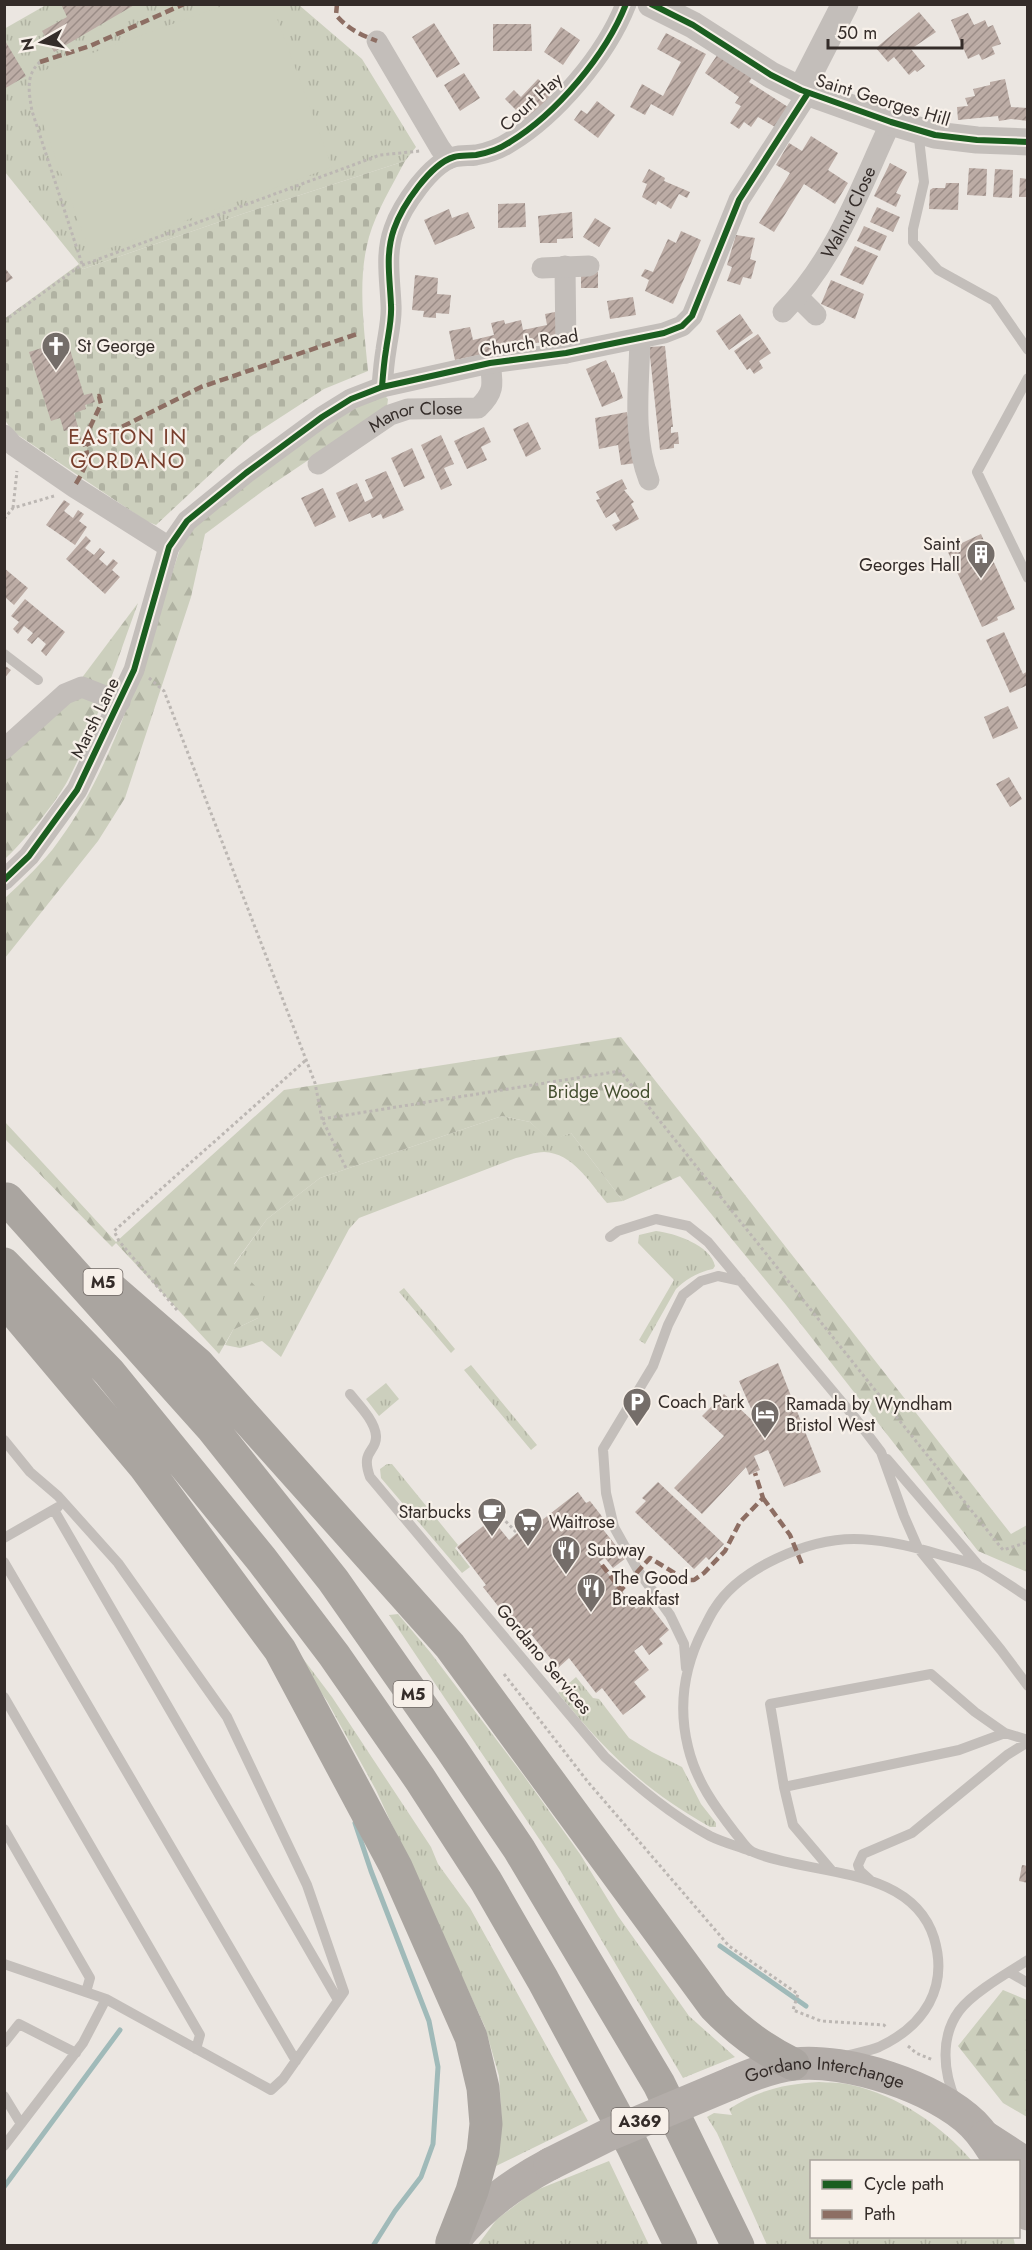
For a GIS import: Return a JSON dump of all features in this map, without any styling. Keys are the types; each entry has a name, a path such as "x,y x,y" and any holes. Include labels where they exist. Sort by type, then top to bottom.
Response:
{"highway":[{"name":"M5","path":"6,1198 198,1364 450,1646 714,2006 744,2036 769,2052 804,2064"},
{"name":"M5","path":"6,1198 212,1428 333,1580 452,1750 519,1849 659,2084 738,2246"},
{"name":"M5","path":"4,1264 110,1372 254,1551 334,1655 420,1779 486,1881 543,1980 633,2147 681,2246"},
{"path":"4,1299 145,1467 280,1650 396,1867 471,2037 483,2088 486,2124 483,2152 472,2191 451,2243"}],"main road":[{"name":"Gordano Interchange","path":"451,2243 479,2212 502,2192 550,2164 608,2135 732,2083 804,2064 881,2075 923,2090 982,2137"},
{"name":"A369","path":"982,2137 1020,2160"},
{"path":"1020,2197 1028,2214"}],"street":[{"name":"Court Hay","path":"448,159 487,152 508,144 530,129 565,96 594,59 620,18 626,4"},
{"name":"Saint Georges Hill","path":"651,4 693,25 771,75 805,92 935,135 977,141 1028,142"},
{"path":"805,92 845,4"},
{"path":"377,41 448,159 415,190 394,228 389,254 388,278 391,306 382,387"},
{"name":"Church Road","path":"169,548 187,521 246,473 322,417 351,399 382,387 490,363 566,353 640,339 681,326 692,316 739,200 805,92"},
{"name":"Walnut Close","path":"816,315 790,304 843,230 891,122"},
{"path":"565,266 566,353"},
{"path":"542,268 589,266"},
{"path":"640,339 638,439 642,463 649,480"},
{"name":"Manor Close","path":"327,464 390,415 408,409 478,408 489,397 492,390 490,363"},
{"path":"12,442 74,487 169,548"},
{"name":"Marsh Lane","path":"4,880 29,856 77,790 134,670 169,548"},
{"name":"Marsh Lane","path":"4,749 65,694 82,687 120,702"}],"lane":[{"path":"918,130 924,182 913,229 913,242 938,270 966,283 994,301 1028,350"},
{"path":"1028,378 977,471 1028,578"},
{"path":"4,654 38,680"},
{"path":"610,1237 618,1231 656,1219 688,1226 708,1242 881,1452 979,1566"},
{"path":"687,1671 684,1644 675,1624 639,1572 614,1527 606,1493 603,1449 653,1366 668,1325 683,1295 701,1281 718,1276 741,1281"},
{"name":"Gordano Services","path":"350,1394 371,1423 376,1435 375,1443 368,1452 365,1465 370,1477 605,1757 638,1788 673,1814 712,1837 750,1851 871,1880 890,1888 920,1910 929,1925 938,1959 932,2000 921,2016 902,2034 877,2048 804,2064"},
{"path":"4,1440 30,1472 58,1496 59,1507 338,2000"},
{"path":"881,1452 918,1548 1002,1650 1028,1686"},
{"path":"4,1538 59,1507"},
{"path":"4,1964 106,1999 271,2090 283,2079 344,1992 307,1885 227,1717 118,1563 59,1507"},
{"path":"750,1851 711,1800 697,1774 688,1748 682,1710 687,1671 700,1637 716,1606 740,1581 770,1562 821,1542 838,1539 873,1540 918,1548 979,1566 1028,1597"},
{"path":"4,1562 296,2061"},
{"path":"832,1872 793,1825 770,1704 931,1674 975,1712 1005,1733 1028,1741"},
{"path":"4,1697 200,2035 196,2049"},
{"path":"784,1787 959,1750 1005,1733"},
{"path":"871,1880 860,1871 858,1865 862,1854 912,1833 1007,1755 1028,1741"},
{"path":"4,1829 90,1978 86,1992"},
{"path":"982,2137 946,2076 945,2058 952,2024 960,2009 1028,1960"},
{"path":"1009,1972 1028,1983"},
{"path":"4,2146 83,2043 106,1999"},
{"path":"4,2043 19,2024 76,2053"},
{"path":"4,2096 21,2124"}],"path":[{"path":"40,62 31,75 28,89 30,100 82,265"},
{"path":"4,321 82,265 380,155 412,152"},
{"path":"12,442 13,508"},
{"path":"4,519 13,508 53,497 74,487"},
{"path":"134,670 154,681 164,691 315,1083 322,1119 346,1168"},
{"path":"183,1318 119,1241 114,1231 306,1060"},
{"path":"489,1504 517,1533"},
{"path":"497,1666 524,1697 588,1782 729,1946 798,1994 793,2010 821,2021 884,2025 896,2037"}],"green space":[{"path":"46,5 299,5 362,59 416,147 405,161 83,269 5,172 4,29"},
{"path":"225,5 272,5 332,167 91,255 26,77"},
{"path":"405,161 376,217 365,253 362,304 368,371 324,389 250,437 156,525 146,521 12,431 5,420 4,319 79,264 83,269"},
{"path":"381,392 388,399 387,407 264,490 205,534 191,597 125,798 98,841 5,958 5,898 53,849 80,809 99,773 131,696 183,540 195,522 324,423"},
{"path":"138,603 97,715 68,780 39,821 5,859 5,754 66,699"},
{"name":"Bridge Wood","path":"621,1037 1011,1534 1027,1525 1027,1572 978,1551 786,1305 680,1176 623,1201 571,1133 550,1141 530,1122 502,1116 320,1178 267,1219 234,1264 264,1295 258,1318 233,1330 219,1354 116,1243 112,1247 5,1139 5,1122 116,1242 284,1090"},
{"path":"502,1116 530,1122 550,1140 571,1133 623,1201 607,1203 580,1170 564,1158 541,1152 516,1158 359,1218 349,1229 281,1357 262,1341 240,1348 225,1345 233,1330 258,1318 234,1265 267,1219 320,1178"},
{"path":"656,1231 691,1241 707,1252 715,1266 713,1269 693,1276 676,1289 645,1344 639,1340 674,1280 638,1243 639,1235"},
{"path":"404,1288 455,1349 451,1353 399,1292"},
{"path":"471,1365 537,1445 531,1450 464,1370"},
{"path":"386,1383 399,1399 379,1416 366,1399"},
{"path":"387,1464 392,1464 458,1545 455,1548 470,1567 462,1573 381,1478 380,1469"},
{"path":"398,1614 430,1652 524,1776 580,1854 618,1916 689,2016 735,2057 683,2078 560,1870 389,1615"},
{"path":"292,1644 332,1697 431,1847 438,1864 470,1908 588,2121 496,2166 502,2125 499,2076 485,2027 376,1790 327,1701 290,1648"},
{"path":"576,1677 593,1698 599,1699 629,1738 682,1767 701,1804 716,1823 716,1827 710,1827 686,1813 645,1783 593,1733 558,1693"},
{"path":"1003,1990 1027,2000 1027,2117 1003,2103 958,2046"},
{"path":"839,2083 886,2096 933,2124 971,2160 810,2160 810,2238 1013,2238 1015,2245 767,2245 717,2133 707,2117 714,2113 732,2115 729,2109 740,2102 772,2089 795,2084"},
{"path":"609,2161 649,2245 477,2246 497,2219 534,2191"}],"building":[{"path":"61,4 136,4 54,52 42,31 67,17"},
{"path":"919,12 936,32 911,49 925,66 909,75 894,57 888,62 876,48"},
{"path":"968,13 974,25 985,20 988,27 993,25 1001,44 992,47 995,54 982,60 979,54 968,59 951,20"},
{"path":"434,23 460,64 437,78 412,37"},
{"path":"493,24 531,24 532,51 493,51"},
{"path":"561,27 580,40 563,65 544,52"},
{"path":"666,33 706,54 673,116 651,104 645,115 630,107 642,84 663,96 681,62 657,49"},
{"path":"4,39 26,76 4,89"},
{"path":"722,48 756,72 749,82 788,107 775,127 758,117 751,127 744,122 739,129 730,123 741,106 735,103 739,97 705,73"},
{"path":"464,73 480,98 460,111 444,85"},
{"path":"538,79 545,85 542,89 550,97 527,121 505,99 514,90 521,97"},
{"path":"1005,79 1011,107 1028,108 1028,121 1011,119 999,121 998,116 958,120 957,107 968,106 965,98 975,96 973,89"},
{"path":"597,101 615,115 598,138 574,120 581,110 587,114"},
{"path":"811,136 838,153 828,170 848,183 835,204 804,184 774,232 759,223 790,173 776,165 789,143 802,151"},
{"path":"890,163 907,172 896,193 901,195 896,207 874,196"},
{"path":"969,168 987,169 986,196 967,195"},
{"path":"649,169 665,178 664,181 690,192 687,198 679,194 671,209 658,201 656,205 642,197 647,184 642,182"},
{"path":"995,169 1013,170 1012,198 993,197"},
{"path":"1020,178 1028,179 1028,197 1019,197"},
{"path":"946,183 959,183 958,210 929,209 930,190 945,188"},
{"path":"525,203 526,227 498,228 498,204"},
{"path":"877,207 900,217 893,232 870,222"},
{"path":"449,209 452,218 468,212 475,228 435,245 424,220"},
{"path":"572,212 573,238 557,239 557,243 540,243 538,216"},
{"path":"595,218 611,228 599,247 583,237"},
{"path":"864,226 887,236 880,251 857,241"},
{"path":"681,231 701,240 673,304 645,291 649,280 641,276 645,269 653,272 668,239 676,243"},
{"path":"736,235 755,238 750,259 756,261 751,279 743,277 740,285 727,281 732,267 727,265"},
{"path":"855,246 878,256 863,285 840,275"},
{"path":"4,267 13,278 4,284"},
{"path":"581,272 598,272 598,288 581,288"},
{"path":"415,275 438,278 437,294 451,295 449,314 436,313 436,318 423,317 424,311 412,310"},
{"path":"831,280 864,294 855,319 821,304"},
{"path":"633,297 636,315 610,319 607,301"},
{"path":"555,312 559,334 545,337 546,341 455,360 449,331 470,327 473,340 494,335 491,323 504,320 505,324 521,320 523,330 547,325 545,314"},
{"path":"740,314 753,333 729,350 716,331"},
{"path":"758,334 771,353 759,361 763,368 754,374 750,368 747,370 734,351"},
{"name":"St George","path":"67,340 84,395 92,393 95,402 85,405 86,409 74,413 78,427 64,431 60,418 51,421 29,352"},
{"path":"665,346 673,427 671,427 671,433 678,432 679,444 674,444 674,448 660,450 649,347"},
{"path":"606,360 612,373 614,372 623,398 602,407 586,369"},
{"path":"627,412 636,463 621,465 618,445 599,449 595,418"},
{"path":"528,422 541,449 526,457 513,429"},
{"path":"484,427 491,442 481,447 487,460 467,469 454,441"},
{"path":"441,435 454,464 444,468 452,485 441,490 421,445"},
{"path":"412,448 425,478 404,487 391,458"},
{"path":"386,471 404,510 383,519 381,514 372,518 370,513 349,522 336,493 357,483 365,502 373,498 365,480"},
{"path":"622,479 627,489 624,490 634,502 631,504 639,519 616,531 612,525 620,521 615,512 606,518 596,500 600,499 596,492"},
{"path":"323,488 336,517 315,527 301,498"},
{"path":"64,500 70,504 64,511 73,518 78,510 84,514 79,521 87,527 75,545 46,525"},
{"name":"Saint Georges Hall","path":"981,534 1015,609 982,627 947,550"},
{"path":"86,536 91,541 85,548 94,555 100,548 105,552 99,559 107,566 113,559 118,563 112,570 120,577 105,594 66,559"},
{"path":"4,568 28,588 14,605 6,598 4,600"},
{"path":"25,599 65,632 46,656 41,651 46,644 38,637 32,644 27,640 33,633 24,626 18,634 13,629 19,622 11,616"},
{"path":"1004,632 1023,674 1028,671 1028,685 1010,693 986,640"},
{"path":"4,665 11,670 4,679"},
{"path":"1008,706 1018,728 993,739 984,717"},
{"path":"1009,777 1022,799 1010,807 996,784"},
{"name":"Ramada by Wyndham Bristol West","path":"778,1363 821,1472 784,1487 768,1450 754,1456 760,1470 749,1475 746,1467 702,1514 674,1488 724,1436 702,1416 724,1394 753,1421 756,1420 739,1381"},
{"path":"658,1482 724,1544 709,1560 706,1557 694,1569 635,1512 646,1501 642,1498"},
{"path":"578,1492 586,1503 590,1501 607,1523 601,1527 626,1558 613,1568 605,1558 599,1562 636,1609 646,1601 669,1630 659,1639 663,1644 649,1655 642,1645 634,1651 649,1670 634,1682 646,1697 623,1715 602,1688 596,1693 569,1658 558,1668 531,1634 524,1639 483,1587 486,1585 457,1547 492,1519 509,1540 524,1527 528,1531"},
{"path":"1022,1865 1028,1866 1028,1883 1019,1881"}],"waterway":[{"path":"355,1823 371,1871 429,2021 438,2067 433,2144 421,2177 395,2211 373,2246"},
{"path":"720,1946 806,2006"},
{"path":"4,2187 120,2030"}],"marked path":[{"path":"40,62 90,46 184,4"},
{"path":"337,4 336,15 345,24 377,41"},
{"path":"86,445 201,387 360,333"},
{"path":"84,440 101,404 99,396 94,397"},
{"path":"72,428 84,443 87,456 74,487"},
{"path":"602,1565 621,1590 650,1558 686,1580 694,1580 725,1551 740,1522 763,1498 755,1473"},
{"path":"763,1498 790,1535 803,1567"}],"cycle path":[{"path":"382,387 391,316 389,267 391,238 410,198 427,177 445,161 454,157 490,152 510,142 545,116 593,63 626,4"},
{"path":"651,4 693,25 771,75 801,90 935,135 977,140 1028,142"},
{"path":"4,880 29,856 77,790 134,670 169,547 187,521 246,473 322,417 351,399 382,387 490,363 566,353 664,333 682,326 692,316 739,200 808,93"}],"place":[{"name":"St George","path":"56,372"},
{"name":"Saint Georges Hall","path":"981,580"},
{"name":"Coach Park","path":"637,1428"},
{"name":"Ramada by Wyndham Bristol West","path":"765,1440"},
{"name":"Starbucks","path":"492,1538"},
{"name":"Waitrose","path":"528,1548"},
{"name":"Subway","path":"566,1576"},
{"name":"The Good Breakfast","path":"591,1614"}],"district":[{"name":"EASTON IN GORDANO","path":"128,449"}]}
